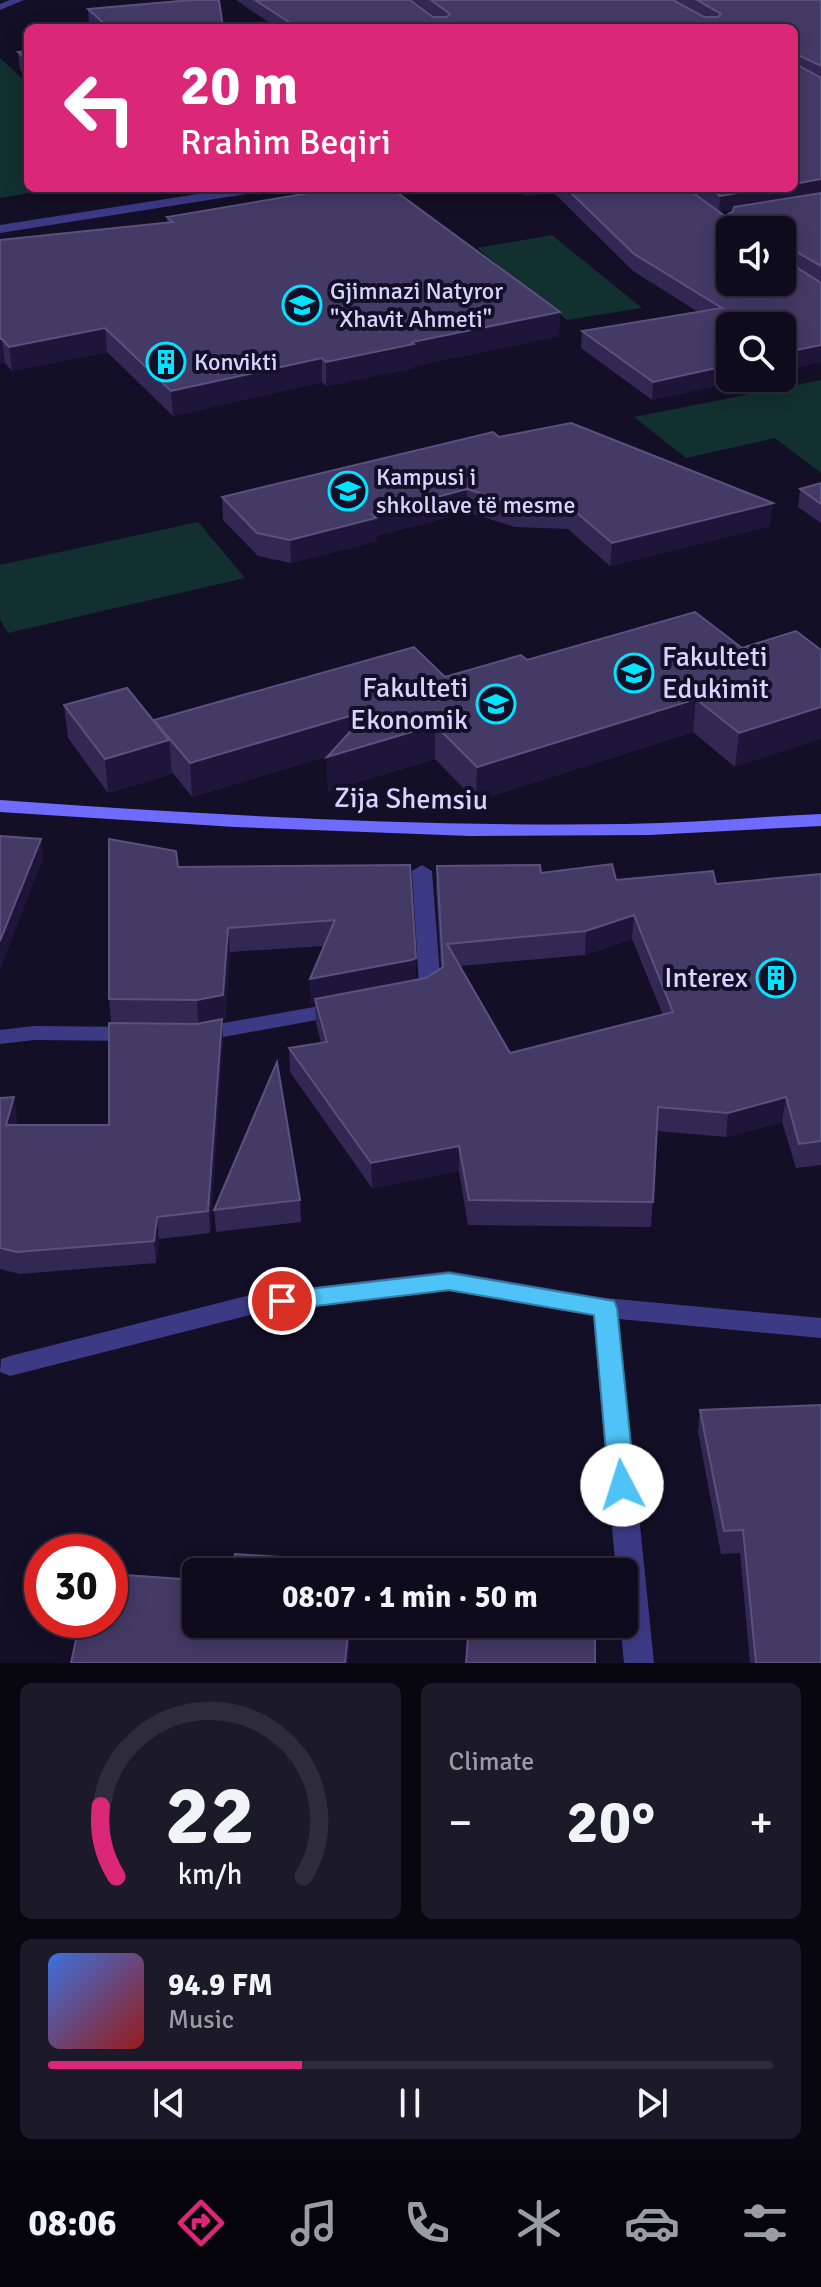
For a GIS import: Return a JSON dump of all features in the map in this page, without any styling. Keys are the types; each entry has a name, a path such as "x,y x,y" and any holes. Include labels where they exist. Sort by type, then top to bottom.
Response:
{"main road":[{"name":"Zija Shemsiu","path":"0,806 409,829 628,830 821,820"}],"street":[{"path":"0,7 19,0"},
{"path":"0,229 234,192"},
{"path":"401,999 430,988 422,871"},
{"path":"0,1037 34,1033 199,1035 370,1004"},
{"path":"10,1366 254,1304 449,1281 605,1308 821,1328"},
{"path":"605,1308 639,1663"}],"green space":[{"path":"0,58 24,80 24,192 35,192 0,198"},
{"path":"552,235 642,308 567,320 477,248"},
{"path":"821,380 821,473 775,438 686,458 634,417 760,392 796,392 796,385"},
{"path":"198,522 245,578 8,633 0,620 0,565"}],"building":[{"path":"219,0 222,24 105,24 88,9"},
{"path":"255,0 410,0 433,17 447,17 450,14 431,0 673,0 704,17 718,17 721,14 697,0 821,0 821,66 798,55 798,24 292,24"},
{"path":"798,65 821,78 821,179 798,183"},
{"path":"315,192 396,192 560,312 326,362 322,358 171,391 105,328 9,347 0,339 0,240 173,222 167,217"},
{"path":"570,192 692,192 725,216 716,216 716,296 796,296 796,267 821,283 821,345 796,350 796,312 716,312 716,368 653,382 582,331 722,308 634,254"},
{"path":"714,192 744,192 720,196"},
{"path":"821,193 821,266 796,251 796,216 725,216 734,207"},
{"path":"571,423 773,503 612,543 569,506 516,504 467,489 372,514 376,518 290,540 257,533 222,497 493,432 499,437"},
{"path":"821,483 821,504 800,489"},
{"path":"695,612 742,648 796,631 821,650 821,707 739,733 696,699 477,767 435,725 327,757 370,710 190,763 154,720 414,647 445,677 521,655 527,660"},
{"path":"127,688 169,740 105,759 64,705"},
{"path":"0,836 41,839 0,941"},
{"path":"109,839 176,851 178,867 410,865 416,958 310,979 335,920 228,928 223,995 197,1000 109,999"},
{"path":"612,864 616,880 713,871 716,884 821,874 821,1141 799,1144 786,1097 728,1113 658,1107 653,1202 469,1200 459,1146 371,1163 289,1048 327,1042 315,999 426,978 443,967 437,866 540,865 541,873","holes":["634,915 673,1012 510,1053 447,944 586,931"]},
{"path":"222,1019 208,1211 157,1217 154,1241 17,1252 0,1248 0,1098 14,1097 6,1125 109,1125 109,1023 197,1024"},
{"path":"277,1062 300,1200 214,1210"},
{"path":"821,1405 821,1663 756,1663 743,1530 724,1531 700,1410"},
{"path":"235,1554 296,1558 234,1558"},
{"path":"128,1575 182,1579 182,1638 348,1638 345,1663 71,1663 76,1638 128,1638"},
{"path":"468,1638 595,1638 595,1663 466,1663"}],"place":[{"name":"Gjimnazi Natyror \"Xhavit Ahmeti\"","path":"302,305"},
{"name":"Konvikti","path":"166,362"},
{"name":"Kampusi i shkollave të mesme","path":"348,491"},
{"name":"Fakulteti Edukimit","path":"634,673"},
{"name":"Fakulteti Ekonomik","path":"496,704"},
{"name":"Interex","path":"776,978"}],"route":[{"path":"282,1301 449,1281 605,1308 622,1485"}]}
